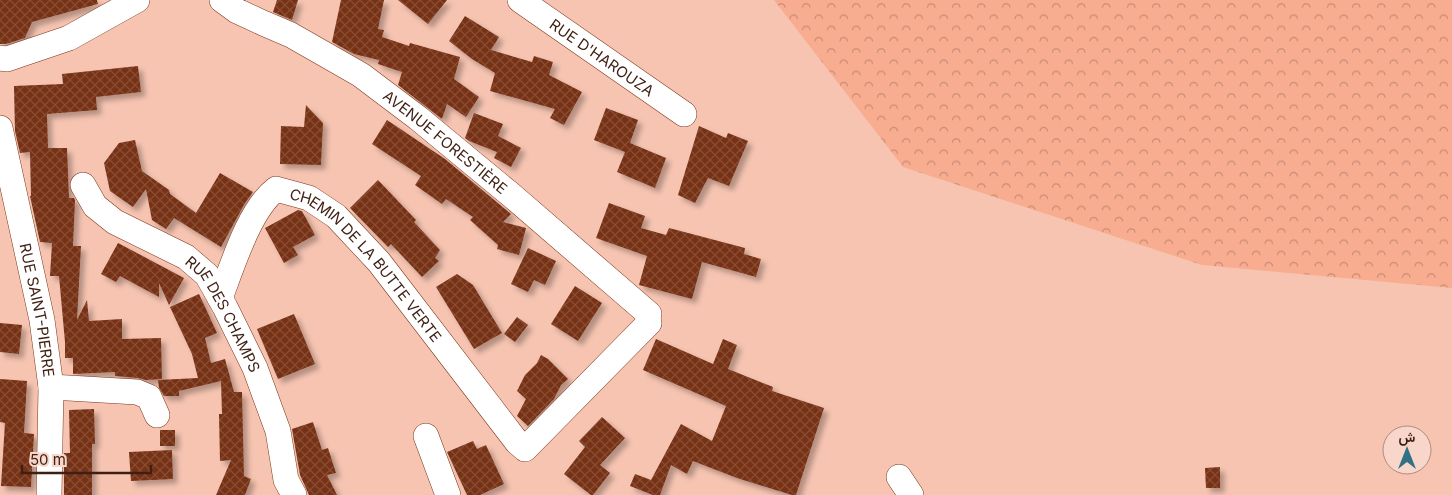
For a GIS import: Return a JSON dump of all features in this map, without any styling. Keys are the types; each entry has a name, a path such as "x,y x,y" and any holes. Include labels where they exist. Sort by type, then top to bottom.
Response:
{"street":[{"path":"0,58 7,59 69,38 137,0"},
{"name":"AVENUE FORESTIÈRE","path":"222,0 238,11 291,35 361,75 418,118 510,194 649,319 525,449"},
{"name":"RUE D'HAROUZA","path":"520,0 684,114"},
{"name":"RUE SAINT-PIERRE","path":"0,128 42,320 51,388 49,495"},
{"name":"RUE DES CHAMPS","path":"83,185 95,206 115,222 186,256 207,275 255,368 278,431 286,490"},
{"name":"CHEMIN DE LA BUTTE VERTE","path":"220,298 241,243 268,195 276,189 310,198 336,216 379,262 517,442 525,449"},
{"path":"51,388 137,392 149,397 157,416"},
{"path":"426,436 448,495"}],"green space":[{"path":"774,0 1452,0 1452,288 1202,265 903,167"}],"building":[{"path":"0,0 97,0 98,4 32,22 25,38 0,44"},
{"path":"277,0 298,0 292,20 273,12"},
{"path":"341,0 384,0 378,29 384,30 382,37 409,46 410,43 460,57 454,79 479,97 466,117 447,104 442,119 398,85 402,72 378,64 379,60 354,54 332,42"},
{"path":"398,0 447,0 428,24"},
{"path":"465,16 499,37 491,50 532,62 534,56 553,62 549,75 582,92 564,125 550,118 555,109 490,91 495,73 472,59 449,41"},
{"path":"138,66 141,92 96,97 97,110 47,114 48,148 67,148 69,198 74,198 75,200 73,246 81,246 77,320 87,300 89,321 122,319 122,339 161,338 162,379 146,380 115,376 115,372 73,374 73,358 65,358 59,276 50,276 52,243 40,242 30,196 30,152 20,153 15,131 14,86 63,84 62,74"},
{"path":"306,105 323,123 321,165 280,164 281,126 304,127"},
{"path":"606,108 638,120 630,143 666,158 655,188 617,172 625,152 594,140"},
{"path":"474,113 503,124 498,136 521,148 511,167 494,158 497,152 465,138"},
{"path":"387,120 445,159 511,214 503,222 526,228 519,255 497,249 498,245 470,220 473,217 446,199 442,204 415,185 421,176 372,144"},
{"path":"699,126 726,138 728,133 748,141 729,186 708,178 695,203 678,195"},
{"path":"135,140 142,171 169,190 170,194 196,213 220,173 253,192 221,247 174,218 166,229 152,220 146,189 133,207 110,191 104,163 119,143"},
{"path":"378,180 416,220 414,222 440,250 435,258 439,261 422,277 391,244 388,247 350,208"},
{"path":"609,203 645,216 641,228 666,235 669,228 745,248 744,254 761,259 756,277 702,262 692,299 639,285 647,256 596,238"},
{"path":"298,210 302,211 315,235 293,247 298,255 284,263 265,228"},
{"path":"118,243 184,278 169,305 159,283 159,297 120,276 116,282 101,274"},
{"path":"528,248 556,261 545,285 534,280 528,292 511,284"},
{"path":"457,274 473,285 502,333 474,349 436,287"},
{"path":"575,286 602,303 578,341 551,324"},
{"path":"199,294 217,333 205,338 211,363 225,359 234,392 242,392 244,476 251,479 245,495 216,495 231,460 220,461 219,414 222,414 221,381 179,391 179,396 164,396 159,388 158,380 198,378 192,354 170,307"},
{"path":"294,314 315,364 278,379 257,329"},
{"path":"517,317 528,325 515,342 504,334"},
{"path":"0,323 22,325 19,354 0,352"},
{"path":"656,339 713,364 723,339 737,345 728,369 773,387 772,391 824,408 796,495 737,478 693,461 687,474 671,465 660,495 653,495 630,486 635,474 651,480 681,424 712,441 726,406 643,370"},
{"path":"541,355 548,359 568,379 561,385 554,399 528,426 517,416 526,399 517,391 525,375 537,363"},
{"path":"0,379 27,381 24,433 34,434 31,487 1,486 5,423 0,422"},
{"path":"94,409 95,444 92,444 92,495 64,495 64,453 70,453 69,410"},
{"path":"602,417 625,438 600,465 610,473 593,495 591,495 564,474 585,447 579,441"},
{"path":"313,422 322,450 328,448 336,473 327,475 337,495 309,495 300,475 292,429"},
{"path":"160,430 175,430 175,446 160,446"},
{"path":"473,441 477,449 486,445 504,484 480,495 467,495 447,452"},
{"path":"172,450 173,479 131,481 129,452"},
{"path":"1220,467 1220,488 1206,488 1205,468"}]}
